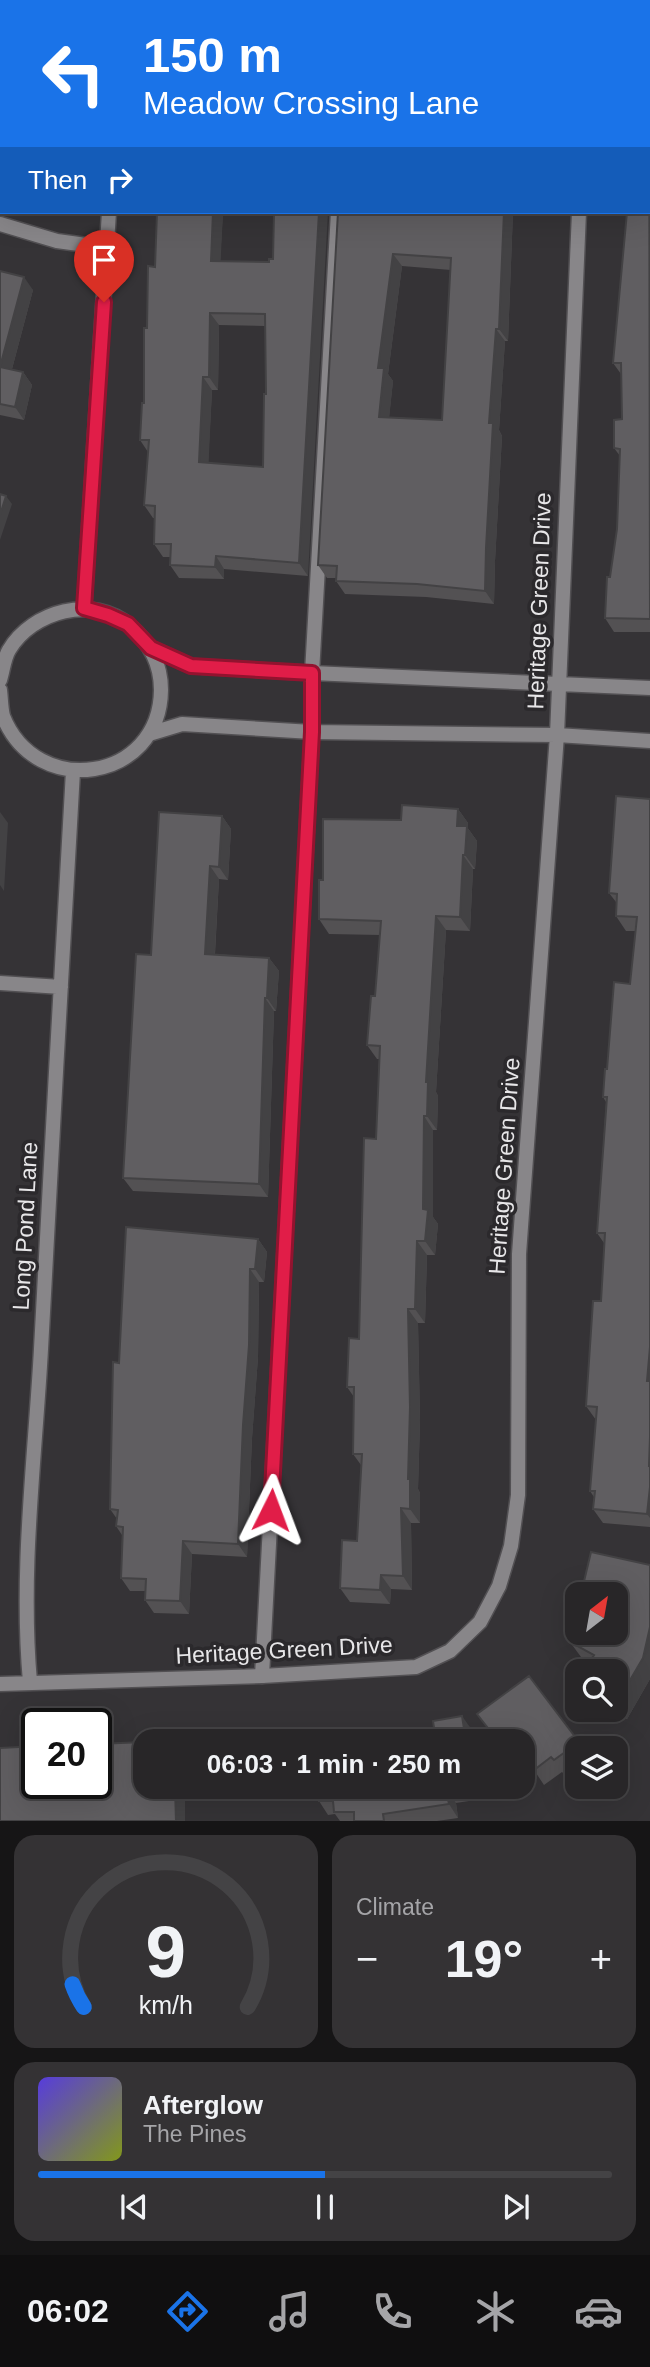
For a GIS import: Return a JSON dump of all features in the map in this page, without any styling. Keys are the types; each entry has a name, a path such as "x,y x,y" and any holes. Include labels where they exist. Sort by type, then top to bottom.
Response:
{"street":[{"path":"84,608 109,214"},
{"path":"262,1676 338,214"},
{"name":"Heritage Green Drive","path":"0,1684 262,1676 416,1667 450,1651 470,1632 480,1622 499,1586 511,1546 517,1495 519,1254 557,735 579,214"},
{"path":"0,225 57,241 108,248"},
{"path":"0,680 9,650 32,624 62,611 84,608 128,624 151,648 191,666 650,688"},
{"path":"0,690 3,715 18,742 43,762 73,771 102,769 129,756 149,734 161,706 161,677 151,648"},
{"path":"149,734 182,724 312,732 557,735 650,741"},
{"name":"Long Pond Lane","path":"30,1682 26,1592 73,771"},
{"path":"0,983 61,987"}],"building":[{"path":"157,214 213,214 211,261 269,262 269,259 273,259 274,214 319,214 299,563 216,556 215,567 170,565 171,544 154,544 155,506 144,505 149,440 140,440 144,403 144,328 147,328 148,266 155,267","holes":["210,313 265,314 263,467 199,462 203,377 209,377"]},
{"path":"338,214 504,214 499,329 496,329 489,423 493,423 485,591 417,584 336,581 337,566 318,565","holes":["393,254 451,258 442,420 379,417 384,368 378,368"]},
{"path":"627,214 649,214 650,619 605,618 607,577 610,577 617,529 620,449 614,448 614,420 622,419 621,363 613,363"},
{"path":"0,271 24,277 0,367"},
{"path":"0,367 23,372 15,407 0,404"},
{"path":"0,494 6,496 0,515"},
{"path":"616,796 650,799 650,1347 647,1381 650,1381 650,1487 647,1514 593,1509 595,1491 590,1491 597,1407 586,1406 593,1301 601,1301 605,1233 597,1233 607,1097 603,1097 614,982 630,984 637,917 616,916 617,894 609,893"},
{"path":"402,805 458,809 457,826 467,826 465,855 460,917 436,916 426,1082 427,1116 424,1116 423,1209 428,1210 425,1241 417,1241 415,1309 408,1309 410,1509 401,1508 403,1576 381,1575 380,1590 340,1588 342,1540 357,1541 362,1454 353,1454 354,1387 347,1387 349,1338 359,1339 364,1138 376,1139 380,1046 367,1045 371,996 375,996 381,921 319,919 319,880 323,880 323,819 401,820"},
{"path":"159,812 222,816 219,867 210,866 205,954 269,958 265,998 259,1184 123,1178 136,954 151,955"},
{"path":"126,1227 258,1239 255,1269 250,1269 249,1345 238,1544 183,1541 180,1601 145,1600 146,1579 121,1578 123,1527 116,1526 118,1510 110,1509 113,1362 119,1363"},
{"path":"591,1552 650,1565 650,1627 643,1658 628,1684 628,1659 592,1659 594,1655 576,1645 628,1645 628,1582 584,1582"},
{"path":"529,1676 574,1736 565,1736 565,1752 554,1760 551,1757 535,1769 535,1729 489,1729 477,1714"},
{"path":"462,1716 464,1729 434,1729 433,1721"},
{"path":"133,1742 133,1799 175,1799 176,1821 0,1821 0,1748 21,1747 21,1799 112,1799 112,1743"},
{"path":"448,1799 449,1804 383,1814 384,1821 354,1821 354,1812 334,1812 333,1801 319,1801"}],"route":[{"path":"104,302 84,608 128,624 151,648 191,666 312,673 312,732 271,1510"}]}
